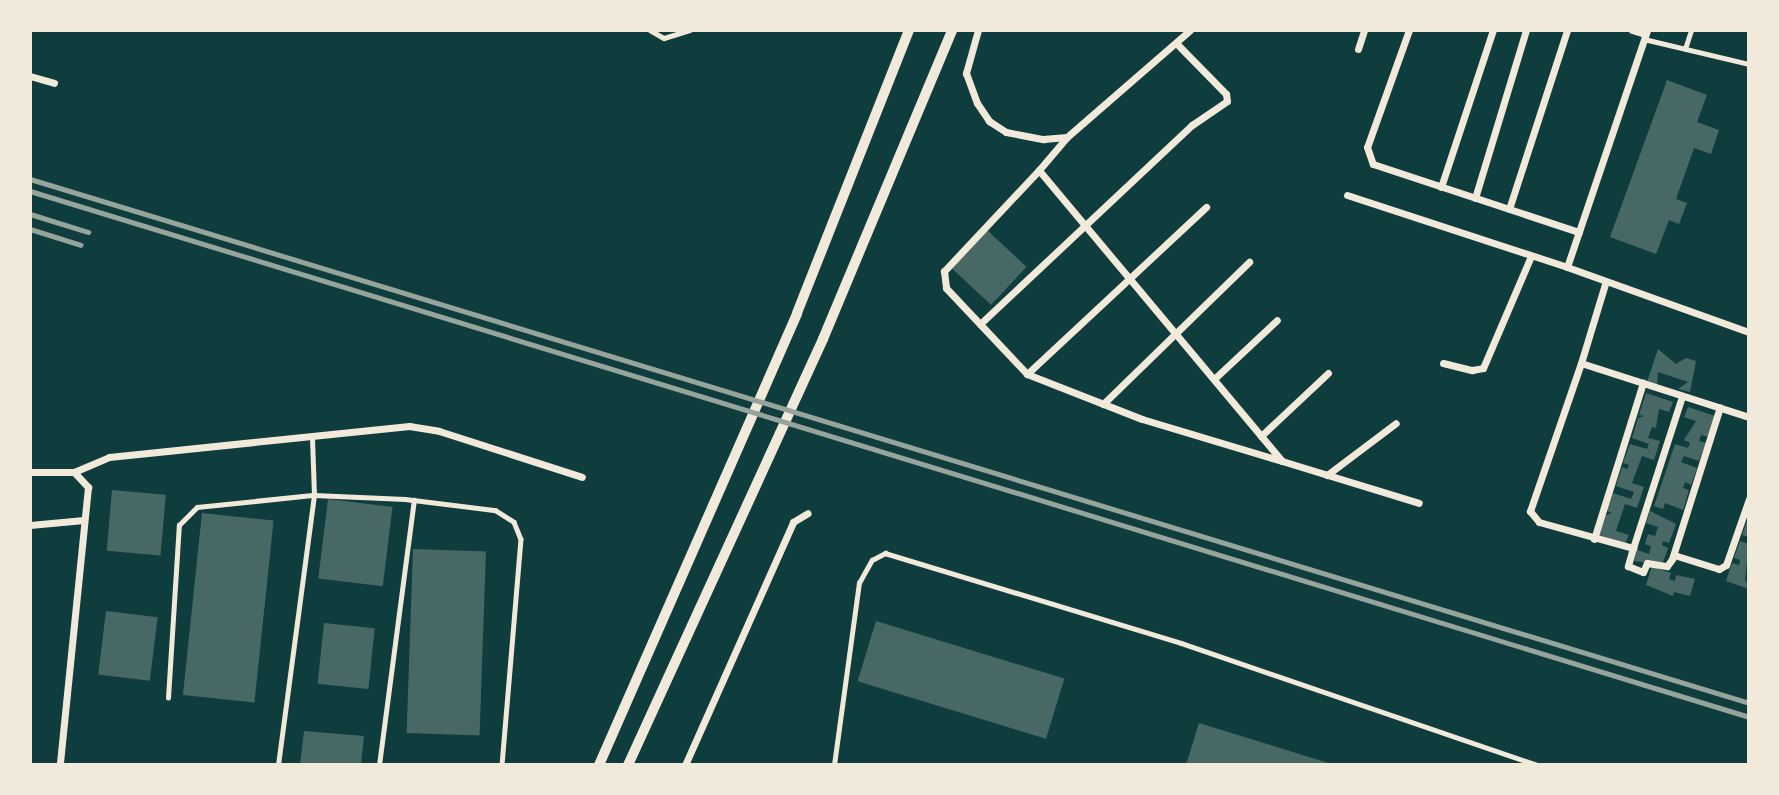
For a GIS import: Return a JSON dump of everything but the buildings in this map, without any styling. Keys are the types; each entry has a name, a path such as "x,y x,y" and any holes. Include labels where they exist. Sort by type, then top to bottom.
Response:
{"street":[{"path":"599,765 797,313 909,30"},
{"path":"628,765 823,339 952,30"},
{"path":"978,30 966,73 989,121 1006,132 1044,139 1067,137"},
{"path":"1190,30 1067,137 944,271 946,288 1027,374 1103,404 1419,503"},
{"path":"1358,49 1364,30"},
{"path":"1409,30 1367,155 1373,164 1578,232"},
{"path":"1441,187 1493,30"},
{"path":"1475,198 1526,30"},
{"path":"1509,209 1567,30"},
{"path":"1567,267 1645,34 1632,30"},
{"path":"980,324 1192,125 1227,101 1226,94 1175,43"},
{"path":"30,76 54,83"},
{"path":"1039,170 1282,461"},
{"path":"1347,195 1567,267 1605,284 1749,332"},
{"path":"1027,374 1206,207"},
{"path":"1443,362 1472,370 1483,368 1531,256"},
{"path":"1103,404 1174,331 1249,262"},
{"path":"1605,284 1530,512 1539,522 1633,548"},
{"path":"1214,379 1277,320"},
{"path":"1581,363 1749,417"},
{"path":"1261,436 1328,373"},
{"path":"1594,539 1643,383"},
{"path":"1682,396 1628,566 1643,572 1647,564 1667,566 1674,555 1720,407"},
{"path":"1327,475 1396,423"},
{"path":"30,472 74,472 109,457 409,426 439,431 582,477"},
{"path":"60,765 88,487 74,472"},
{"path":"1674,555 1719,569 1726,565 1749,499"},
{"path":"685,765 793,522 808,513"},
{"path":"30,525 85,520"}],"lane":[{"path":"650,30 664,38 690,30"},
{"path":"1685,49 1691,30"},
{"path":"1645,34 1685,49 1749,64"},
{"path":"278,765 313,495 312,436"},
{"path":"168,698 179,525 184,517 208,505 313,495 414,500 495,510 519,530 502,765"},
{"path":"380,765 414,500"},
{"path":"834,765 859,583 872,560 884,553 1181,643 1537,765"}],"railway":[{"path":"30,179 1749,703"},
{"path":"30,191 1749,717"},
{"path":"30,214 88,232"},
{"path":"30,229 81,245"}]}
